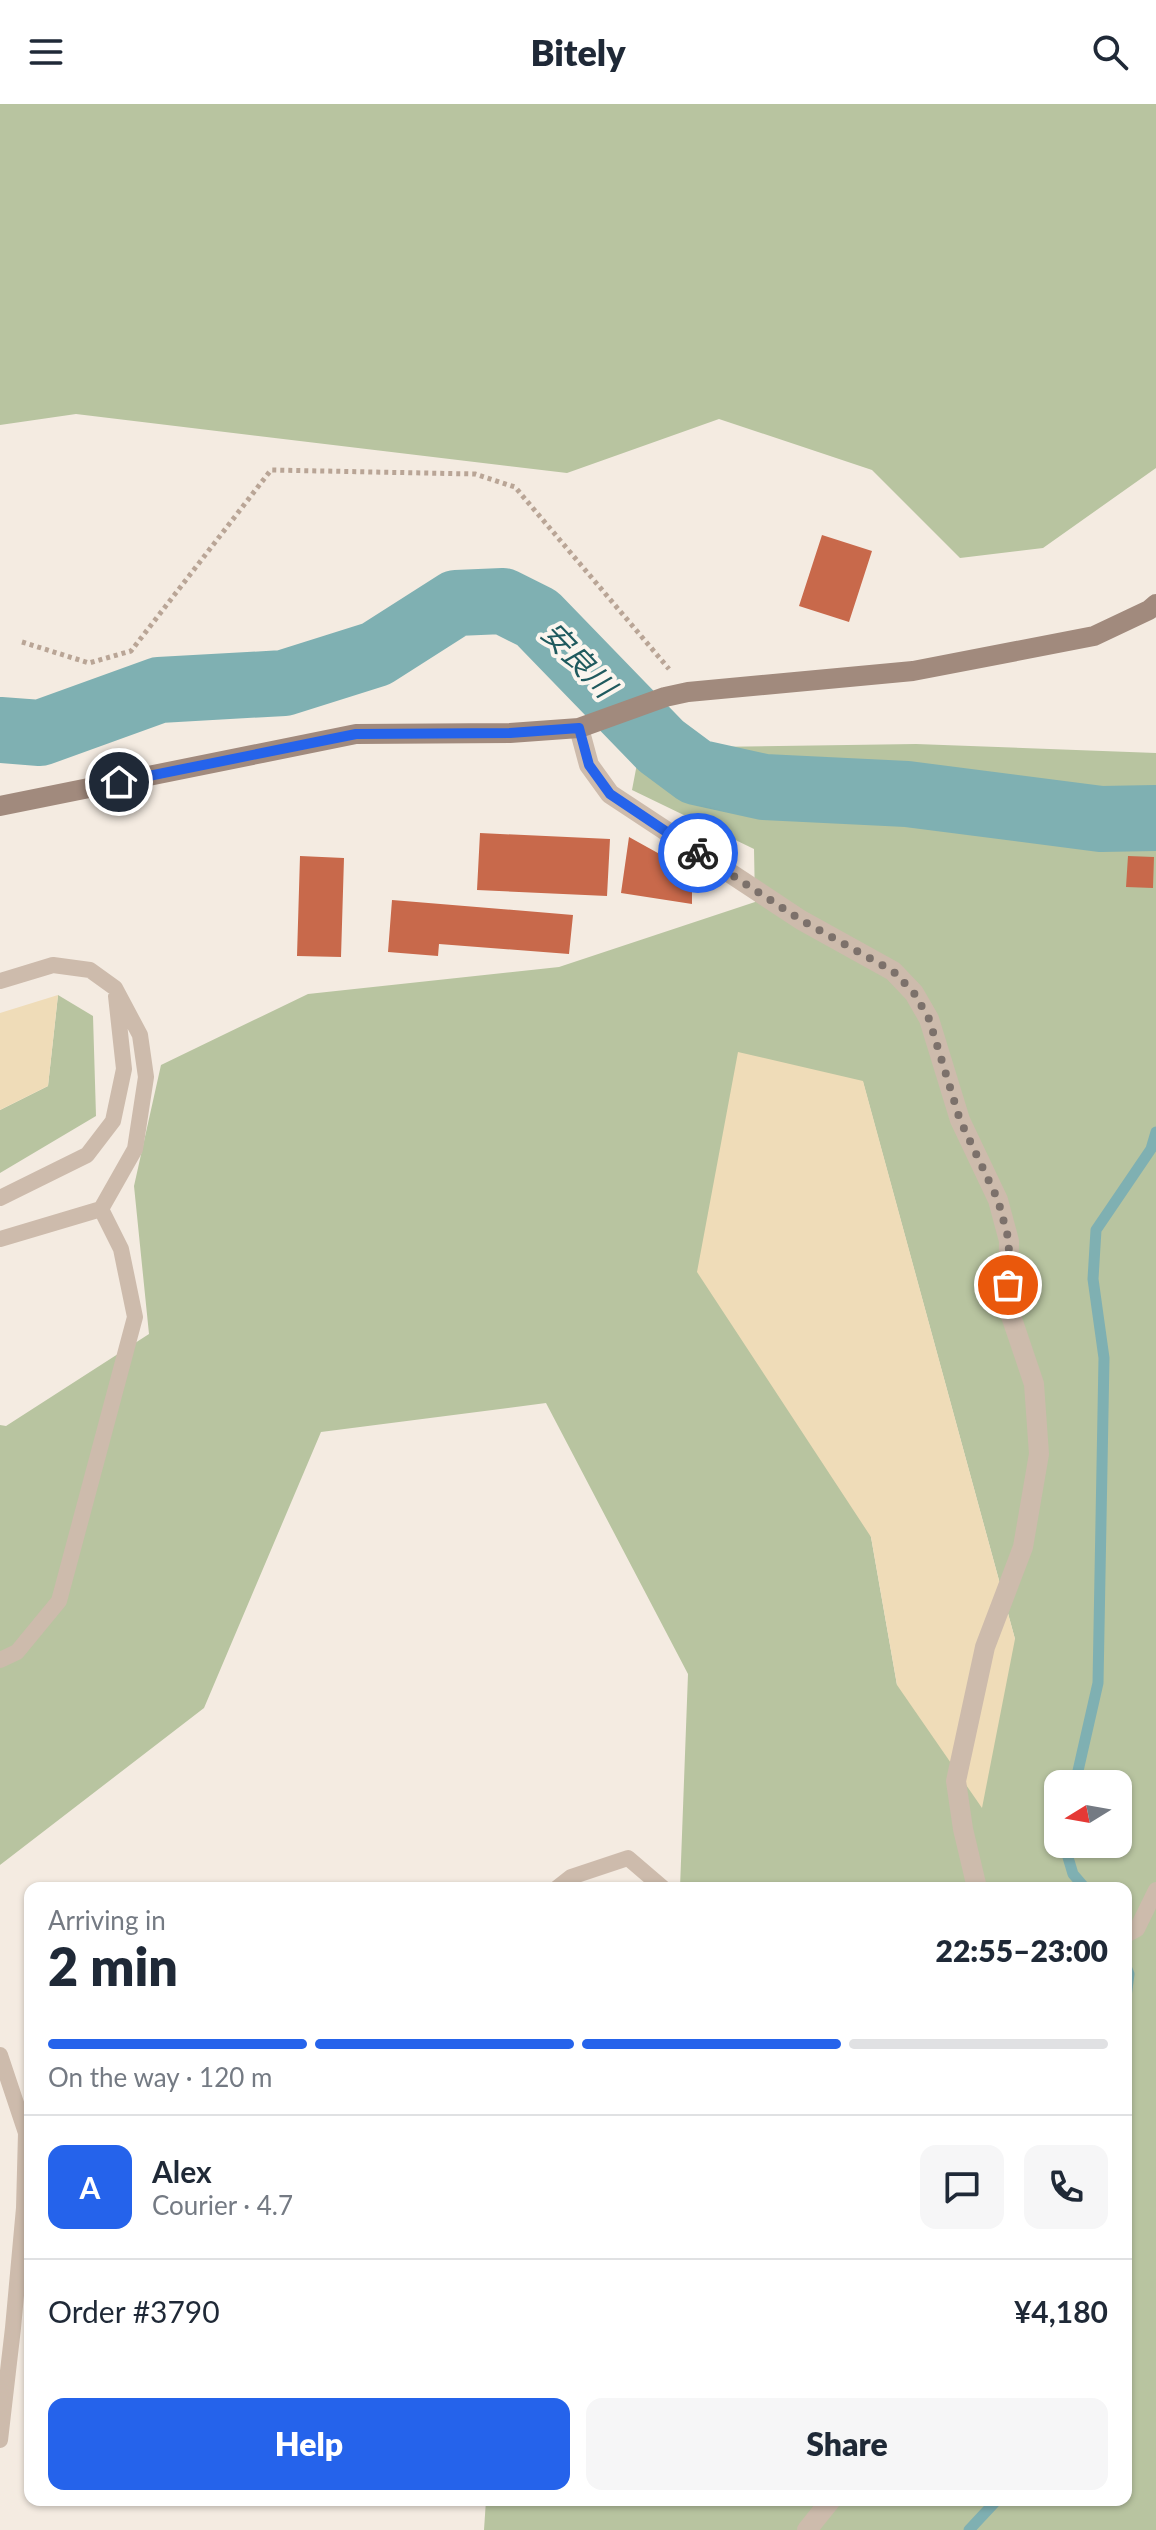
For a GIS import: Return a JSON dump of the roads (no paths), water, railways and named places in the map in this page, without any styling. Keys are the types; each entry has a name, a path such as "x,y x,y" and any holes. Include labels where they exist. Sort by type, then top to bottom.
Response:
{"street":[{"path":"0,806 356,734 510,733 579,728 665,697 688,692 913,671 1094,636 1156,604"},
{"path":"579,728 589,765 610,794 788,912 893,971 914,993 929,1019 960,1120 998,1200 1009,1241 1008,1307 1034,1384 1039,1454 1023,1547 985,1647 956,1781 976,1882"},
{"path":"807,2530 826,2506"}],"lane":[{"path":"0,981 53,965 90,970 115,988 140,1035 146,1077 135,1149 101,1209 0,1239"},
{"path":"0,1198 87,1155 113,1121 124,1069 115,988"},
{"path":"0,1660 17,1652 59,1601 135,1317 121,1249 101,1209"},
{"path":"565,1882 571,1877 628,1858 656,1882"},
{"path":"1132,1932 1156,1890"},
{"path":"0,2055 24,2127"},
{"path":"0,2440 24,2208"}],"waterway":[{"name":"安良川","path":"0,730 40,733 159,690 284,683 376,654 456,603 503,601 537,618 661,746 696,772 764,787 907,794 1101,819 1156,818"},
{"path":"1078,1770 1098,1683 1104,1358 1093,1279 1096,1230 1151,1149 1156,1132"},
{"path":"1068,1858 1073,1874 1080,1882"},
{"path":"969,2530 991,2506"}]}
